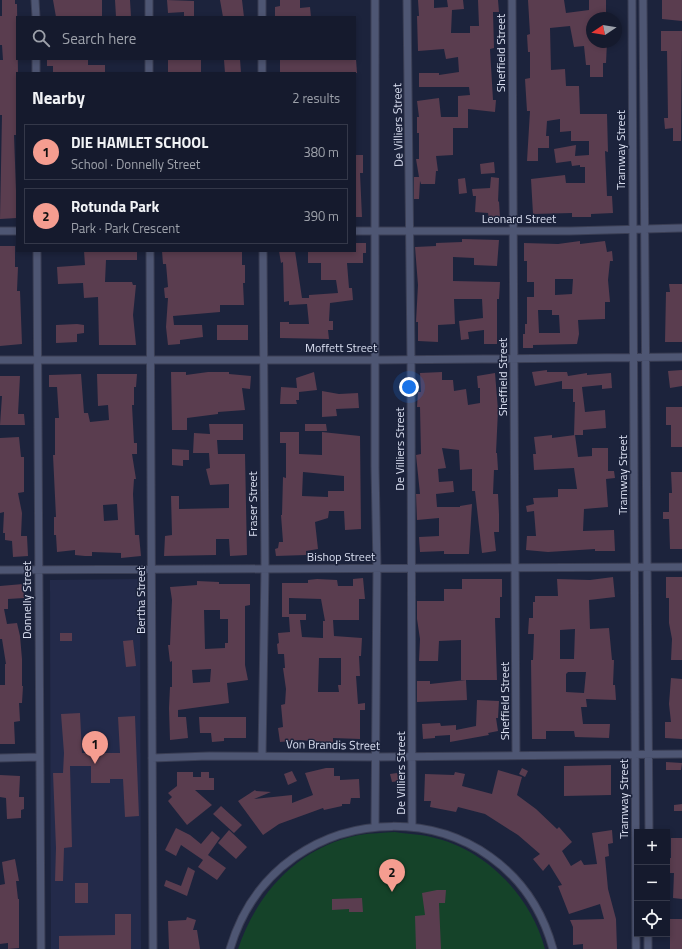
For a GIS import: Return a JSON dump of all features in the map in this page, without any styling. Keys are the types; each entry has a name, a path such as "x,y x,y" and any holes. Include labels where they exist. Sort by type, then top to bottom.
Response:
{"street":[{"path":"35,0 36,16"},
{"path":"149,0 149,16"},
{"path":"262,0 262,16"},
{"name":"De Villiers Street","path":"375,826 377,568 376,0"},
{"name":"De Villiers Street","path":"407,0 411,359 410,568 412,827"},
{"name":"Sheffield Street","path":"512,0 516,755"},
{"name":"Tramway Street","path":"632,0 636,865"},
{"name":"Tramway Street","path":"643,0 649,829"},
{"path":"632,27 643,26"},
{"path":"36,60 36,72"},
{"path":"149,60 149,72"},
{"path":"262,60 262,72"},
{"path":"633,128 644,128"},
{"name":"Leonard Street","path":"356,231 682,228"},
{"path":"0,231 16,231"},
{"name":"Donnelly Street","path":"37,252 41,949"},
{"name":"Bertha Street","path":"150,252 153,949"},
{"name":"Fraser Street","path":"262,756 265,568 263,252"},
{"name":"Moffett Street","path":"0,360 376,360 682,357"},
{"path":"634,462 646,462"},
{"name":"Bishop Street","path":"0,570 516,566 682,567"},
{"path":"634,659 647,659"},
{"name":"Von Brandis Street","path":"152,758 682,754"},
{"path":"0,758 39,757"},
{"path":"230,949 242,916 253,898 281,867 315,844 348,832 375,826 412,827 446,834 477,849 504,870 524,891 537,910 553,949"},
{"name":"Tramway Street","path":"636,937 636,949"},
{"path":"648,937 648,949"}],"shaded area":[{"path":"140,579 141,949 51,949 50,580"}],"green space":[{"path":"395,832 427,836 451,843 470,852 488,864 517,893 529,911 538,929 545,949 238,949 256,909 269,891 299,862 317,850 337,841 359,835"}],"building":[{"path":"2,0 15,0 15,4 17,4 16,60 18,60 18,72 16,72 16,135 14,135 16,218 0,219 2,115 0,115 0,60 3,60 2,45 0,45 0,16 2,16"},
{"path":"53,0 102,0 102,16 56,16"},
{"path":"115,0 130,0 131,16 116,16"},
{"path":"167,0 194,1 194,16 184,16 184,12 168,13"},
{"path":"220,0 242,0 244,16 223,16"},
{"path":"280,0 300,0 300,8 310,7 311,16 275,16 275,7 280,6"},
{"path":"418,0 434,0 434,8 448,7 447,0 463,0 464,9 452,10 451,33 470,33 470,26 479,26 478,0 498,0 499,12 493,12 494,48 490,49 493,100 496,100 495,112 468,109 468,128 453,128 453,155 436,156 438,171 436,171 435,184 421,184 420,181 419,199 414,199 414,177 419,177 416,159 419,159 419,133 417,133 417,117 419,117 417,101 439,98 441,117 458,117 458,96 470,95 469,87 419,87 419,73 439,73 439,75 459,72 458,57 446,59 444,49 418,51"},
{"path":"528,0 564,0 566,13 589,10 589,0 606,0 606,12 586,12 586,48 607,48 606,63 603,63 603,77 590,77 590,65 586,65 584,46 574,47 570,26 550,28 551,70 565,69 566,86 579,86 580,114 607,114 608,152 605,151 607,196 612,196 613,213 591,214 591,217 572,217 572,213 533,214 531,179 565,175 566,183 585,183 585,167 580,167 580,165 572,166 571,161 556,163 554,149 576,145 575,156 589,155 589,141 571,141 571,131 560,132 560,119 547,121 546,136 549,136 549,148 538,148 538,161 527,161 530,111 527,111 525,79 530,78 530,52 528,52 527,35 530,34"},
{"path":"662,0 682,0 682,21 662,19"},
{"path":"661,31 682,31 681,141 673,141 673,128 665,129 664,118 668,118 667,51 661,51"},
{"path":"356,59 357,73 280,72 280,60"},
{"path":"47,60 88,60 88,65 105,65 105,72 53,72 53,66 47,66"},
{"path":"168,60 201,60 201,72 168,72"},
{"path":"224,60 240,60 241,72 225,72"},
{"path":"356,155 363,155 363,173 360,173 362,217 356,217"},
{"path":"494,162 495,173 481,174 480,164"},
{"path":"491,177 499,178 498,202 499,201 500,218 489,219 488,213 475,212 476,196 473,196 472,189 490,188"},
{"path":"465,178 467,193 459,194 458,179"},
{"path":"462,239 499,240 497,266 474,265 474,258 453,257 453,281 500,282 499,299 497,299 497,344 484,344 484,330 468,332 469,339 461,340 459,321 483,318 482,299 454,299 455,324 438,325 438,342 418,341 418,322 416,322 418,285 415,247 436,246 436,243 462,242"},
{"path":"580,241 580,244 605,241 607,252 612,251 613,261 610,261 608,280 610,302 605,302 605,319 578,320 579,334 577,344 533,345 533,348 523,348 523,334 525,334 525,324 527,324 527,297 534,297 534,282 527,282 527,261 524,261 524,243 558,244","holes":["555,279 573,279 572,294 555,295","538,310 552,310 552,315 559,315 560,333 539,333"]},
{"path":"356,243 366,243 366,253 363,253 363,263 347,263 349,288 352,288 353,300 330,303 329,321 333,321 333,330 328,330 329,339 280,338 280,322 289,322 289,324 309,324 307,304 289,305 289,301 284,302 283,262 281,263 279,252 295,252 302,298 309,298 309,295 338,293 336,280 321,280 321,263 308,263 308,252 356,252"},
{"path":"0,246 15,246 15,267 18,267 17,291 20,291 22,344 0,346"},
{"path":"84,252 137,252 137,260 106,260 105,282 132,282 133,285 136,285 133,315 136,345 99,345 98,297 84,298 83,283 58,284 57,267 85,265"},
{"path":"162,252 242,252 242,265 245,265 245,283 243,283 244,305 220,305 220,312 173,316 174,325 202,325 203,337 180,340 180,344 168,345 166,327 168,298 165,298 164,288 168,287 166,264 163,264"},
{"path":"669,284 682,284 682,342 665,342 666,292 670,292"},
{"path":"56,325 84,325 84,333 77,334 77,342 56,343"},
{"path":"217,325 248,325 248,340 217,340"},
{"path":"547,370 547,372 567,372 568,376 587,373 587,375 611,373 612,388 602,389 602,385 582,387 585,412 605,410 606,428 583,430 583,435 574,435 575,402 573,402 573,389 562,389 562,381 535,386 532,372"},
{"path":"682,370 682,386 670,388 668,371"},
{"path":"171,372 186,372 186,375 208,372 229,372 229,374 251,376 250,389 242,388 245,410 218,412 218,414 187,418 187,430 172,430"},
{"path":"314,372 317,390 299,392 299,400 296,400 297,404 280,404 281,387 297,388 296,378"},
{"path":"442,372 442,380 453,380 454,391 466,389 468,405 480,403 480,388 478,388 477,376 495,373 498,410 496,453 498,470 494,470 493,494 498,494 499,514 499,532 494,532 496,551 482,553 475,491 472,491 472,469 460,470 459,450 442,448 446,468 438,469 439,482 453,481 454,492 436,494 437,507 460,507 472,504 469,554 444,554 444,551 420,552 419,537 439,536 439,518 417,520 416,494 420,494 416,455 421,454 420,407 417,407 418,392 421,392 420,373"},
{"path":"81,374 84,413 88,413 90,422 109,420 108,405 98,406 97,374 137,374 136,387 134,387 134,405 132,405 134,443 137,443 137,454 132,454 136,479 134,479 133,494 135,535 139,535 141,556 121,558 121,553 92,552 92,556 85,556 75,555 75,550 57,552 56,535 54,535 54,517 56,517 53,455 55,455 55,418 59,418 57,387 49,387 49,375","holes":["117,504 118,520 104,521 103,505"]},
{"path":"0,376 20,376 18,414 24,414 25,425 0,425 2,396 0,396"},
{"path":"322,391 339,394 358,393 359,408 336,409 337,416 322,417"},
{"path":"666,407 682,407 682,447 671,447 671,425 666,425"},
{"path":"209,424 243,424 243,440 217,440 218,454 245,454 247,555 230,556 229,539 216,539 216,555 164,556 165,536 172,535 171,496 179,496 179,509 229,508 229,484 210,485 206,469 210,468 209,453 193,453 194,433 210,434"},
{"path":"305,424 326,424 327,431 305,431"},
{"path":"280,432 299,432 299,454 322,455 322,432 360,436 361,529 345,530 344,511 329,511 328,518 315,522 318,549 306,551 306,555 276,556 275,549 278,548 279,542 283,542 281,515 283,477 286,478 286,443 280,443","holes":["303,472 344,476 344,491 328,491 328,497 302,496"]},
{"path":"552,435 552,438 575,435 578,457 592,456 592,448 608,448 608,471 614,471 615,478 606,479 608,507 584,509 583,531 614,530 615,551 595,551 595,549 548,552 526,550 527,536 536,536 534,511 527,512 526,506 534,504 533,498 558,497 558,489 577,489 574,468 534,470 533,454 536,454 534,437"},
{"path":"19,437 21,457 24,457 24,492 18,493 22,513 21,536 27,536 28,556 13,557 12,541 5,540 5,533 3,533 4,512 0,513 0,438"},
{"path":"172,449 189,450 189,460 183,460 183,466 172,465"},
{"path":"671,472 682,472 682,549 670,549 669,519 663,519 663,512 669,512 669,493 672,493"},
{"path":"613,577 615,597 589,600 590,629 609,628 612,660 614,660 613,685 615,685 616,700 586,699 587,707 581,707 583,724 610,724 609,738 575,737 574,731 546,731 546,739 532,739 531,660 533,660 534,634 528,634 529,618 533,618 533,602 535,602 535,596 558,596 557,579 590,580","holes":["575,629 574,659 560,659 560,630","568,672 586,672 584,693 566,692 566,674"]},
{"path":"666,577 682,577 682,660 671,660 672,639 669,623 669,598 666,598"},
{"path":"363,578 365,599 359,599 359,620 333,620 334,636 362,638 361,656 359,656 360,676 356,676 358,704 365,703 365,710 360,710 360,739 333,738 333,743 300,740 280,742 278,728 283,727 281,705 285,704 286,689 283,668 285,668 284,654 278,654 278,633 290,632 289,617 282,617 282,583 308,583 308,580 317,579 337,580 338,586 353,586 353,579","holes":["289,598 321,599 325,621 323,621 323,638 302,637 300,620 306,620 306,614 289,614","319,658 341,658 341,685 338,685 339,692 318,692"]},
{"path":"462,579 502,579 500,618 495,618 497,680 461,680 461,640 439,641 438,661 419,661 420,639 417,619 417,601 444,601 444,589 462,589"},
{"path":"197,581 219,582 219,584 250,584 250,605 245,606 245,665 248,680 227,683 229,703 178,710 178,717 186,717 188,738 170,740 169,708 170,687 172,687 172,661 170,662 168,645 170,645 172,600 170,587 197,585","holes":["204,610 220,610 220,619 228,619 228,643 225,643 225,648 205,649","211,669 210,682 193,683 192,670"]},
{"path":"23,584 24,598 8,599 8,609 4,609 7,624 17,623 20,636 23,686 22,703 19,703 20,721 14,722 15,744 0,744 0,685 5,685 6,664 2,639 0,639 0,586"},
{"path":"60,633 72,633 72,641 60,641"},
{"path":"133,640 136,666 126,667 123,641"},
{"path":"671,678 682,679 682,739 665,738 665,722 671,722 669,704"},
{"path":"466,680 467,700 417,702 417,681 430,681 430,684"},
{"path":"477,700 499,701 498,718 496,718 498,731 488,733 489,735 450,742 450,735 435,736 435,738 423,739 422,724 440,723 441,726 456,725 456,730 476,726"},
{"path":"80,713 82,753 120,753 118,717 135,716 139,816 125,817 123,779 110,779 110,783 91,783 91,766 70,766 72,847 64,848 63,881 55,881 56,848 53,773 63,773 64,753 61,714"},
{"path":"199,717 246,717 246,738 224,738 224,741 212,742 211,733 200,733"},
{"path":"666,762 682,763 681,770 666,770"},
{"path":"611,765 611,795 564,796 564,766"},
{"path":"326,768 334,768 334,776 340,776 340,780 359,779 360,798 351,798 350,804 342,804 342,806 324,810 323,808 279,824 263,835 238,801 255,790 271,792 254,799 292,795 292,803 313,795 305,773"},
{"path":"522,768 528,771 525,777 519,774"},
{"path":"498,770 522,777 517,795 536,809 557,829 559,827 572,842 562,851 571,866 581,860 584,865 597,864 592,833 612,830 613,843 608,844 609,856 605,857 608,889 616,919 617,949 583,949 583,944 573,945 573,927 570,920 604,919 600,904 569,914 558,886 562,885 549,864 543,871 533,859 540,854 518,835 485,814 458,807 456,812 430,807 431,801 424,801 425,774 454,775 455,772 465,774 462,786 492,794"},
{"path":"292,771 297,781 288,785 284,774"},
{"path":"177,772 193,772 193,777 201,777 201,772 209,772 209,778 214,778 214,790 195,790 212,805 187,825 168,801 172,797 168,793 177,786"},
{"path":"397,773 399,781 392,782 390,774"},
{"path":"0,775 20,776 19,797 24,797 24,809 21,810 21,818 7,819 6,798 0,797"},
{"path":"682,804 682,811 674,811 674,805"},
{"path":"221,806 242,825 234,833 213,814"},
{"path":"176,828 190,835 201,844 212,831 220,838 208,855 226,868 217,880 198,867 203,860 181,845 176,856 165,850"},
{"path":"229,830 247,847 236,859 218,843"},
{"path":"671,838 682,838 682,899 673,898 674,873 670,873"},
{"path":"15,859 19,881 16,881 19,899 19,948 8,949 8,943 0,944 0,885 5,884 2,862"},
{"path":"188,867 195,871 187,896 164,886 166,880 181,886"},
{"path":"75,883 88,883 88,903 75,903"},
{"path":"446,890 445,903 439,903 441,949 416,949 415,916 425,915 422,893"},
{"path":"362,898 363,912 349,912 349,909 332,910 332,899"},
{"path":"115,914 131,914 131,949 59,949 59,936 115,935"},
{"path":"187,917 196,920 193,930 197,930 200,949 169,949 168,921 186,920"},
{"path":"670,919 682,919 682,949 670,949"}],"place":[{"name":"DIE HAMLET SCHOOL","path":"95,764"},
{"name":"Rotunda Park","path":"392,892"}]}
